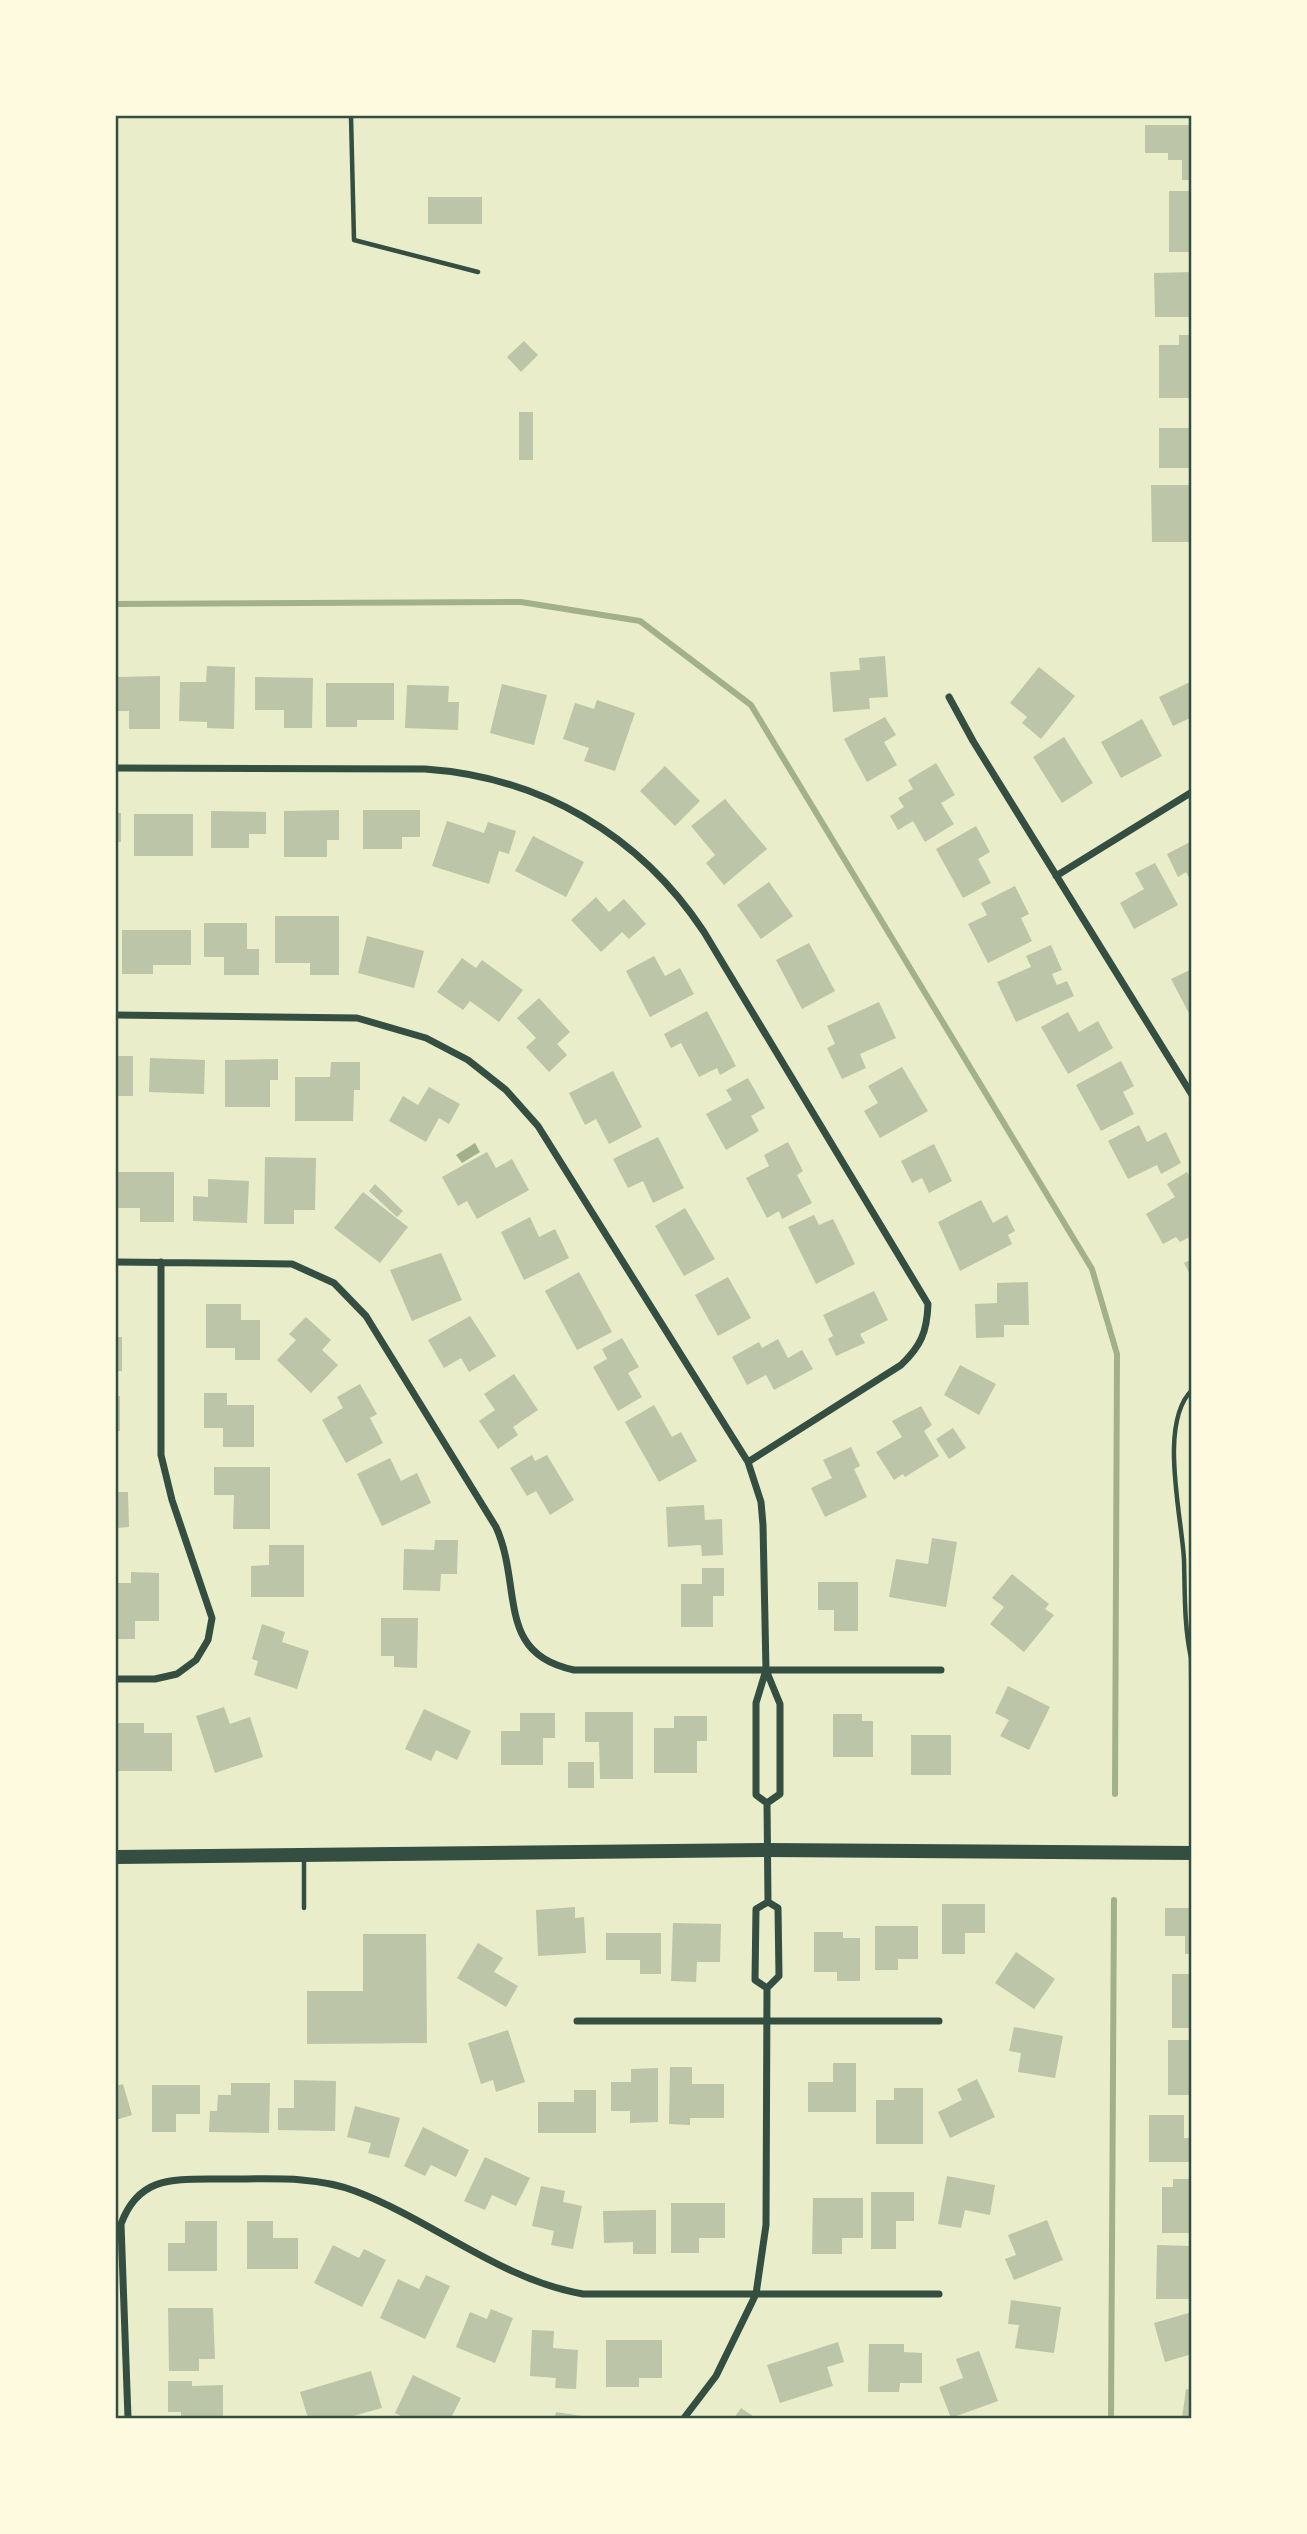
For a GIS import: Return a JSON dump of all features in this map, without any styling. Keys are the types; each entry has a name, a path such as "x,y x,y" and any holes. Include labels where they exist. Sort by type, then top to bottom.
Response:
{"main road":[{"path":"116,1857 767,1850 1192,1853"}],"street":[{"path":"949,697 1191,1093"},
{"path":"116,768 425,769 472,774 519,786 584,815 624,842 661,876 704,932 928,1304 927,1328 918,1349 901,1365 748,1462"},
{"path":"1056,876 1192,792"},
{"path":"116,1015 358,1018 426,1038 468,1060 506,1090 538,1126 748,1462 761,1502 763,1525 766,1670 756,1703 756,1795 766,1803"},
{"path":"116,1262 292,1264 314,1271 352,1298 496,1527 506,1549 519,1633 532,1653 551,1666 574,1670 941,1670"},
{"path":"116,1679 155,1679 177,1674 196,1660 208,1640 212,1618 172,1500 161,1455 161,1262"},
{"path":"766,1670 780,1704 780,1794 766,1803"},
{"path":"766,1803 768,1902"},
{"path":"767,1988 755,1980 756,1909 768,1902"},
{"path":"684,2418 716,2376 756,2294 766,2225 767,1988 779,1976 778,1908 768,1902"},
{"path":"577,2021 939,2021"},
{"path":"128,2418 121,2224 135,2196 150,2186 177,2179 310,2180 355,2191 517,2274 560,2290 606,2295 939,2294"}],"lane":[{"path":"351,116 354,240 478,272"},
{"path":"1192,1391 1183,1399 1175,1427 1177,1505 1184,1559 1184,1623 1191,1657 1192,1766"},
{"path":"304,1854 304,1908"}],"shaded area":[{"path":"475,1143 480,1152 462,1163 456,1155"}],"building":[{"path":"1145,125 1192,125 1192,180 1182,180 1182,160 1168,160 1168,153 1145,153"},
{"path":"1169,191 1192,191 1192,252 1169,252"},
{"path":"428,197 482,197 482,224 428,224"},
{"path":"1192,272 1192,317 1155,317 1154,273"},
{"path":"1179,335 1192,335 1189,398 1159,398 1159,345 1179,345"},
{"path":"524,341 538,355 521,372 507,357"},
{"path":"519,412 533,412 533,460 519,460"},
{"path":"1159,428 1192,428 1192,468 1159,468"},
{"path":"1151,485 1192,485 1192,542 1152,542"},
{"path":"885,656 888,697 869,698 870,709 833,712 830,672 860,670 859,658"},
{"path":"207,666 235,667 234,729 207,728 207,722 179,721 180,682 206,682"},
{"path":"1039,667 1075,696 1041,739 1022,723 1027,717 1010,703"},
{"path":"160,676 160,729 129,729 129,711 116,711 116,677"},
{"path":"255,677 313,678 312,728 284,728 284,710 255,710"},
{"path":"1192,681 1192,717 1173,726 1159,697"},
{"path":"326,683 394,683 394,720 357,720 357,727 326,727"},
{"path":"502,684 547,695 534,745 490,733"},
{"path":"407,685 449,686 448,702 459,702 458,730 405,728"},
{"path":"597,700 635,713 615,771 584,761 589,748 563,739 575,703 594,709"},
{"path":"885,717 896,735 884,742 897,765 867,782 844,739"},
{"path":"1142,719 1162,756 1121,778 1101,742"},
{"path":"1064,737 1093,783 1062,803 1033,757"},
{"path":"936,763 955,795 941,803 954,824 925,842 913,821 898,830 890,816 904,807 898,798 913,789 908,780"},
{"path":"665,766 700,801 675,826 640,791"},
{"path":"725,799 767,849 724,885 706,863 715,855 691,826"},
{"path":"339,810 339,840 327,840 327,857 284,857 284,811"},
{"path":"363,810 420,810 420,837 402,837 402,849 363,849"},
{"path":"211,811 266,812 266,834 249,834 249,848 211,848"},
{"path":"116,813 121,813 121,842 116,842"},
{"path":"134,814 193,814 193,856 134,856"},
{"path":"447,821 484,833 488,822 516,831 509,854 499,851 489,884 432,866"},
{"path":"976,826 990,852 978,859 991,883 963,898 936,849"},
{"path":"533,836 584,862 566,897 515,871"},
{"path":"1190,842 1192,883 1186,872 1178,877 1167,854"},
{"path":"1155,863 1178,905 1134,929 1120,903 1144,889 1135,873"},
{"path":"769,882 793,916 761,939 737,905"},
{"path":"1015,886 1029,914 1021,918 1032,941 988,963 968,924 987,915 981,903"},
{"path":"596,897 609,912 624,899 646,924 629,939 622,932 601,952 571,920"},
{"path":"275,916 339,916 339,975 310,975 310,963 275,963"},
{"path":"204,923 247,923 247,949 259,949 259,975 224,975 224,957 204,957"},
{"path":"122,930 191,930 191,965 153,965 153,974 122,974"},
{"path":"367,936 424,951 414,988 358,973"},
{"path":"809,943 835,991 802,1009 776,960"},
{"path":"1051,945 1062,970 1052,974 1057,985 1067,981 1074,996 1016,1022 997,982 1031,967 1026,956"},
{"path":"654,956 665,976 680,968 694,994 650,1017 626,971"},
{"path":"462,958 476,968 482,960 523,990 499,1022 470,1001 463,1010 437,992"},
{"path":"1192,969 1192,1019 1171,979"},
{"path":"539,998 570,1032 557,1044 567,1055 549,1072 526,1047 536,1038 517,1018"},
{"path":"879,1002 896,1038 860,1054 866,1068 842,1079 827,1048 835,1044 827,1026"},
{"path":"707,1011 736,1066 720,1075 717,1068 699,1077 681,1043 671,1048 664,1034"},
{"path":"1068,1012 1079,1032 1098,1021 1113,1048 1068,1074 1041,1027"},
{"path":"116,1056 133,1056 133,1096 116,1096"},
{"path":"150,1058 205,1060 204,1094 149,1092"},
{"path":"278,1059 278,1080 270,1080 270,1107 225,1107 225,1060"},
{"path":"1121,1061 1134,1086 1123,1092 1134,1114 1101,1131 1076,1085"},
{"path":"331,1062 360,1062 360,1090 354,1090 353,1121 295,1121 295,1077 330,1077"},
{"path":"902,1067 928,1111 880,1138 864,1111 878,1103 868,1086"},
{"path":"613,1071 642,1127 609,1144 596,1119 585,1125 569,1093"},
{"path":"748,1078 765,1108 751,1116 759,1131 726,1150 706,1114 732,1100 726,1090"},
{"path":"429,1087 460,1104 449,1124 439,1118 426,1142 389,1121 403,1096 418,1105"},
{"path":"1139,1125 1147,1142 1166,1132 1181,1163 1161,1174 1157,1165 1128,1179 1108,1141"},
{"path":"658,1137 684,1188 653,1203 643,1181 628,1188 613,1159"},
{"path":"788,1142 803,1171 797,1175 812,1203 782,1219 779,1211 767,1218 746,1178 769,1166 764,1155"},
{"path":"934,1144 952,1181 929,1193 922,1178 912,1183 901,1161"},
{"path":"487,1152 496,1168 512,1159 529,1190 477,1219 467,1201 458,1206 442,1177"},
{"path":"265,1157 316,1158 315,1210 294,1210 294,1224 264,1224"},
{"path":"116,1172 174,1172 174,1222 140,1222 140,1208 116,1208"},
{"path":"1187,1172 1192,1180 1192,1236 1180,1242 1176,1237 1163,1244 1146,1214 1175,1197 1167,1184"},
{"path":"208,1179 249,1181 247,1223 193,1221 193,1196 208,1197"},
{"path":"375,1184 403,1211 397,1217 369,1191"},
{"path":"363,1192 408,1227 380,1263 334,1228"},
{"path":"981,1200 993,1223 1007,1215 1015,1231 1008,1235 1012,1244 960,1271 938,1222"},
{"path":"685,1208 715,1259 684,1276 655,1226"},
{"path":"814,1215 819,1225 833,1219 855,1264 816,1284 788,1227"},
{"path":"530,1217 539,1237 555,1229 569,1258 524,1280 501,1232"},
{"path":"441,1253 462,1300 412,1321 390,1270"},
{"path":"1192,1259 1192,1278 1184,1263"},
{"path":"579,1272 612,1332 577,1350 545,1291"},
{"path":"728,1277 751,1318 718,1336 695,1295"},
{"path":"1028,1282 1029,1325 1004,1325 1004,1337 976,1338 975,1304 997,1303 997,1283"},
{"path":"874,1291 888,1320 860,1334 865,1343 836,1356 828,1339 833,1336 823,1315"},
{"path":"206,1304 241,1304 241,1320 260,1320 260,1360 235,1360 235,1348 206,1348"},
{"path":"470,1316 496,1356 469,1372 461,1358 444,1368 428,1340"},
{"path":"306,1317 331,1340 322,1350 338,1365 311,1393 277,1360 296,1340 289,1334"},
{"path":"116,1337 122,1337 122,1371 116,1371"},
{"path":"622,1338 639,1367 628,1373 642,1397 618,1411 593,1367 607,1359 602,1349"},
{"path":"778,1339 788,1358 802,1350 813,1369 774,1390 766,1375 747,1385 732,1357 759,1342 762,1348"},
{"path":"960,1365 996,1384 979,1415 944,1395"},
{"path":"514,1374 538,1410 513,1427 518,1435 498,1449 479,1421 495,1410 484,1394"},
{"path":"360,1384 377,1414 370,1418 383,1443 346,1463 322,1420 343,1408 337,1397"},
{"path":"204,1393 227,1393 227,1405 254,1405 254,1447 223,1447 223,1428 204,1428"},
{"path":"116,1396 120,1396 120,1431 116,1431"},
{"path":"654,1405 672,1437 681,1432 697,1461 659,1482 625,1422"},
{"path":"921,1406 932,1425 924,1431 939,1456 905,1477 903,1474 894,1480 876,1452 902,1437 892,1421"},
{"path":"953,1428 966,1448 949,1459 936,1439"},
{"path":"851,1447 860,1466 854,1469 867,1497 825,1517 811,1488 832,1478 823,1460"},
{"path":"532,1455 535,1461 547,1455 574,1500 550,1515 536,1491 527,1496 510,1468"},
{"path":"390,1458 401,1481 417,1473 431,1503 382,1526 357,1474"},
{"path":"214,1467 270,1467 270,1529 233,1529 234,1495 214,1495"},
{"path":"116,1492 128,1492 129,1527 116,1528"},
{"path":"704,1505 705,1520 722,1519 723,1555 702,1556 701,1545 668,1547 666,1507"},
{"path":"932,1538 957,1542 946,1607 889,1597 896,1559 928,1564"},
{"path":"435,1540 458,1540 457,1574 441,1574 440,1591 403,1590 404,1549 434,1550"},
{"path":"269,1545 304,1545 304,1597 251,1597 251,1566 269,1565"},
{"path":"702,1568 724,1568 724,1596 713,1596 713,1627 681,1627 681,1584 702,1584"},
{"path":"131,1572 159,1573 159,1621 135,1621 135,1639 116,1639 116,1583 131,1583"},
{"path":"1012,1574 1049,1604 1045,1609 1054,1615 1024,1652 990,1624 1004,1607 992,1598"},
{"path":"818,1582 858,1582 858,1631 834,1631 834,1610 818,1610"},
{"path":"381,1618 418,1618 417,1668 394,1667 394,1656 381,1656"},
{"path":"262,1624 285,1632 282,1642 309,1651 297,1689 254,1675 258,1661 252,1659"},
{"path":"1008,1686 1050,1707 1029,1750 1000,1736 1009,1720 995,1713"},
{"path":"224,1707 230,1724 250,1717 263,1757 215,1773 196,1716"},
{"path":"424,1709 471,1731 457,1760 436,1750 431,1761 405,1749"},
{"path":"585,1712 633,1712 633,1779 600,1779 599,1742 585,1742"},
{"path":"520,1713 555,1713 555,1738 543,1738 543,1765 501,1765 501,1731 520,1731"},
{"path":"833,1714 862,1714 862,1721 873,1721 873,1757 833,1757"},
{"path":"674,1716 707,1716 707,1741 697,1741 697,1773 654,1773 654,1728 674,1728"},
{"path":"118,1723 144,1723 144,1733 172,1733 172,1771 118,1771"},
{"path":"911,1735 951,1735 951,1775 911,1775"},
{"path":"568,1762 594,1762 594,1788 568,1788"},
{"path":"942,1904 985,1904 985,1933 965,1933 965,1954 942,1954"},
{"path":"575,1907 575,1918 584,1917 586,1953 538,1956 536,1910"},
{"path":"1165,1908 1192,1908 1192,1954 1185,1954 1185,1936 1165,1936"},
{"path":"673,1923 721,1924 720,1962 697,1962 696,1982 671,1981"},
{"path":"875,1926 918,1926 918,1959 898,1959 898,1970 875,1970"},
{"path":"814,1932 843,1932 843,1938 860,1938 860,1981 837,1981 837,1972 814,1972"},
{"path":"606,1933 661,1933 661,1974 640,1974 640,1960 606,1960"},
{"path":"363,1934 426,1934 427,2043 307,2044 307,1991 363,1991"},
{"path":"478,1943 503,1958 494,1972 518,1986 506,2007 457,1978"},
{"path":"1016,1952 1055,1979 1034,2009 995,1983"},
{"path":"1172,1974 1192,1974 1192,2028 1172,2028"},
{"path":"1014,2027 1063,2036 1055,2078 1018,2072 1021,2053 1009,2051"},
{"path":"508,2030 525,2082 496,2092 493,2080 481,2084 468,2043"},
{"path":"1168,2040 1192,2040 1192,2095 1168,2095"},
{"path":"833,2063 856,2063 856,2112 808,2112 808,2082 833,2082"},
{"path":"670,2067 692,2067 692,2084 724,2084 724,2118 690,2118 690,2125 669,2124"},
{"path":"658,2068 658,2122 630,2123 630,2111 611,2111 611,2082 631,2082 631,2069"},
{"path":"977,2079 995,2117 950,2138 938,2112 962,2100 957,2089"},
{"path":"294,2080 336,2081 335,2131 278,2130 278,2108 294,2108"},
{"path":"231,2083 270,2083 269,2133 209,2132 210,2111 217,2111 218,2095 231,2095"},
{"path":"123,2084 132,2115 116,2120 116,2086"},
{"path":"152,2085 200,2085 200,2114 176,2114 176,2132 152,2132"},
{"path":"894,2088 923,2088 923,2144 876,2144 876,2100 894,2100"},
{"path":"574,2090 596,2090 596,2133 538,2133 538,2102 574,2102"},
{"path":"355,2106 400,2118 389,2158 368,2153 371,2143 347,2137"},
{"path":"1149,2115 1184,2115 1184,2138 1192,2138 1192,2162 1149,2162"},
{"path":"423,2127 469,2150 456,2177 431,2165 425,2176 404,2166"},
{"path":"485,2157 530,2178 516,2206 492,2195 485,2210 464,2201"},
{"path":"947,2176 995,2185 990,2215 965,2210 961,2228 938,2224"},
{"path":"1173,2179 1192,2179 1192,2233 1162,2233 1162,2187 1173,2187"},
{"path":"541,2186 565,2191 563,2202 582,2206 573,2249 551,2245 554,2231 532,2226"},
{"path":"871,2192 914,2192 914,2221 896,2221 896,2249 871,2249"},
{"path":"813,2198 863,2198 863,2238 842,2238 842,2254 812,2254"},
{"path":"671,2203 725,2203 725,2238 699,2238 699,2253 671,2253"},
{"path":"656,2210 656,2254 633,2254 633,2242 604,2243 603,2211"},
{"path":"1047,2220 1063,2260 1014,2280 1005,2259 1016,2255 1008,2235"},
{"path":"185,2221 217,2221 217,2271 168,2271 168,2243 185,2243"},
{"path":"247,2221 273,2221 273,2238 298,2238 298,2269 247,2269"},
{"path":"333,2245 359,2258 364,2249 386,2260 362,2307 314,2283"},
{"path":"1157,2245 1192,2246 1192,2299 1156,2299"},
{"path":"426,2275 450,2286 425,2339 380,2318 398,2279 419,2289"},
{"path":"1011,2300 1061,2307 1054,2353 1015,2348 1019,2325 1008,2324"},
{"path":"168,2308 213,2308 215,2359 199,2359 199,2371 169,2371"},
{"path":"491,2309 513,2318 495,2363 456,2347 470,2312 487,2319"},
{"path":"1192,2312 1192,2354 1165,2362 1154,2323"},
{"path":"532,2330 554,2331 553,2348 578,2350 576,2389 555,2388 556,2378 530,2376"},
{"path":"606,2340 662,2340 662,2378 639,2378 639,2387 606,2387"},
{"path":"838,2342 844,2362 827,2367 833,2386 780,2403 767,2365"},
{"path":"869,2344 904,2344 904,2352 922,2353 922,2383 900,2383 899,2392 868,2392"},
{"path":"979,2351 998,2401 951,2418 939,2387 963,2378 956,2359"},
{"path":"371,2371 382,2408 346,2418 308,2418 300,2392"},
{"path":"413,2375 461,2398 451,2418 405,2418 395,2413"},
{"path":"168,2381 192,2381 192,2386 223,2385 223,2418 181,2418 181,2412 168,2412"},
{"path":"1186,2389 1192,2390 1192,2418 1182,2418"},
{"path":"741,2408 756,2418 734,2418"},
{"path":"556,2412 588,2417 555,2418"}],"waterway":[{"path":"116,604 521,602 640,621 751,705 1092,1269 1117,1354 1115,1794"},
{"path":"1111,2418 1114,1900"}]}
